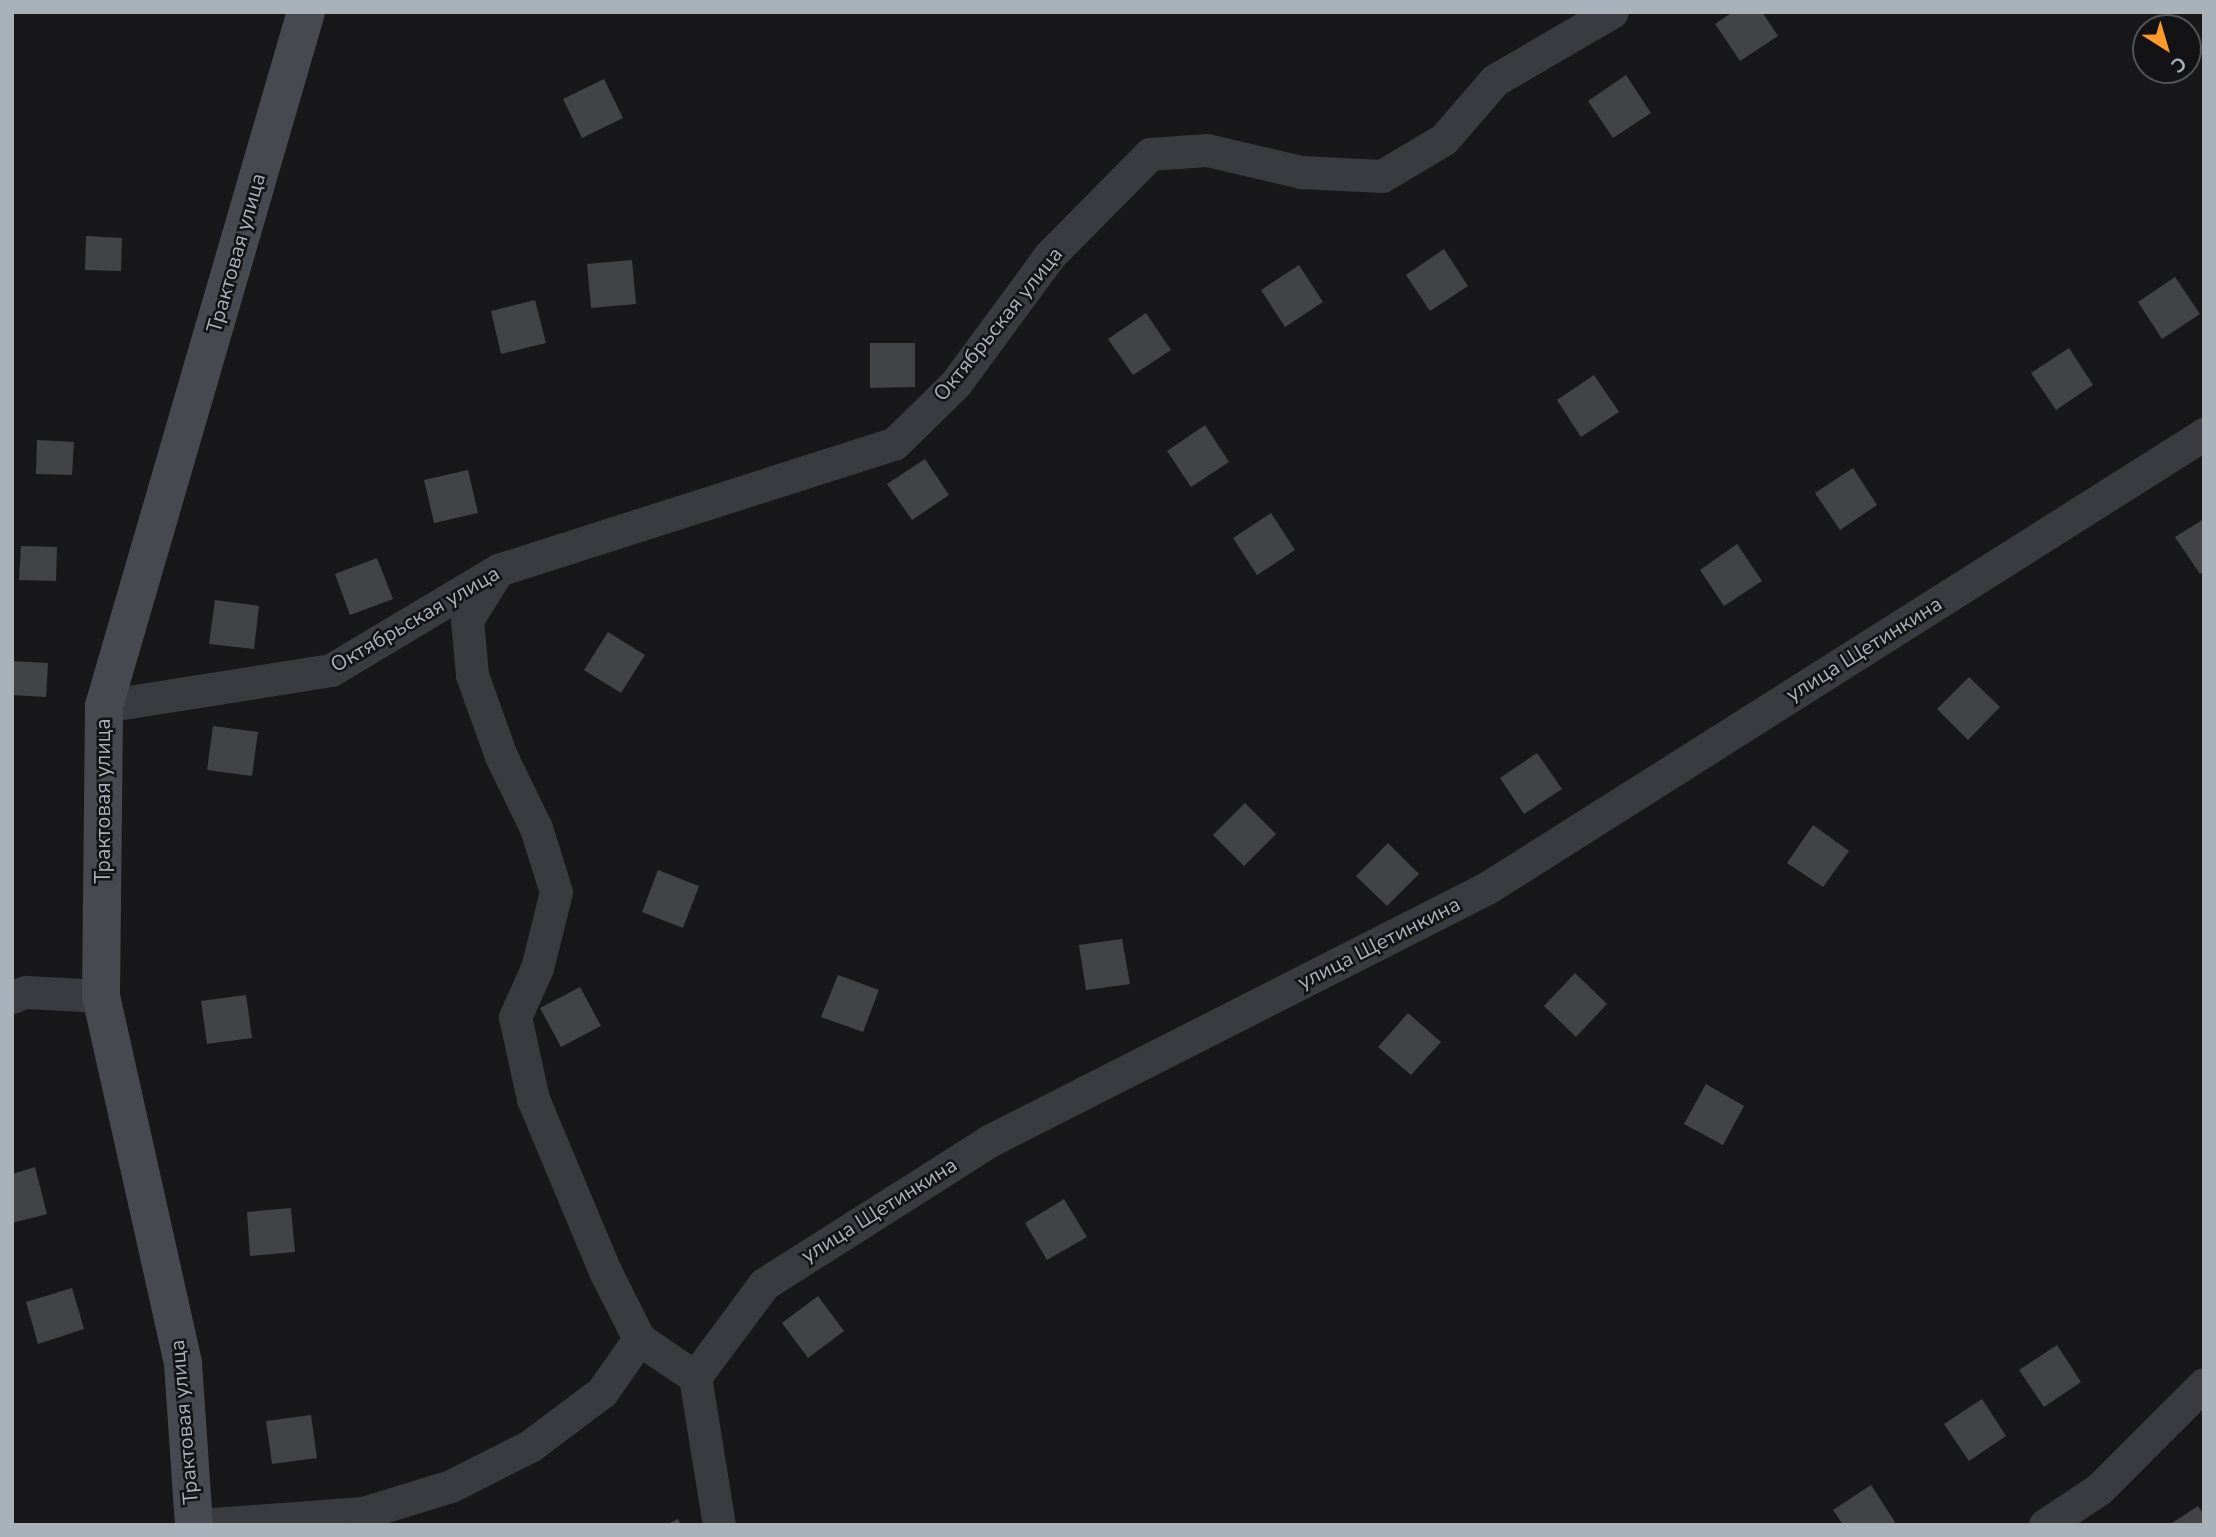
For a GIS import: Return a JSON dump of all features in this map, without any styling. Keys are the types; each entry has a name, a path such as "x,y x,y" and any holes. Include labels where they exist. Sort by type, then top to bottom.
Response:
{"street":[{"name":"Трактовая улица","path":"196,1525 183,1363 101,996 104,706 306,12"},
{"name":"Октябрьская улица","path":"104,706 331,670 498,570 894,444 956,383 1050,255 1150,154 1207,150 1301,172 1382,176 1444,139 1495,80 1612,12"},
{"name":"улица Щетинкина","path":"695,1377 764,1284 989,1140 1487,888 2204,434"},
{"path":"498,570 467,620 472,675 501,756 536,828 556,892 537,968 515,1017 533,1099 605,1271 639,1339 695,1377 719,1525"},
{"path":"12,997 26,992 101,996"},
{"path":"196,1525 363,1513 452,1486 530,1446 602,1392 639,1339"},
{"path":"2045,1525 2099,1489 2204,1384"}],"building":[{"path":"1733,12 1762,12 1778,36 1740,61 1715,24"},
{"path":"1626,75 1651,113 1613,138 1588,101"},
{"path":"604,79 623,118 582,138 563,99"},
{"path":"86,236 122,238 121,271 85,270"},
{"path":"1444,249 1468,286 1430,311 1406,275"},
{"path":"632,260 636,304 591,308 587,264"},
{"path":"1299,265 1323,302 1285,327 1261,290"},
{"path":"2175,277 2200,314 2162,339 2138,302"},
{"path":"535,300 546,343 501,354 491,311"},
{"path":"1146,313 1171,350 1133,375 1108,339"},
{"path":"870,343 915,343 915,387 870,388"},
{"path":"2069,348 2093,385 2056,410 2031,373"},
{"path":"1594,375 1619,412 1581,437 1557,400"},
{"path":"1205,425 1229,462 1191,487 1167,451"},
{"path":"37,440 74,442 72,475 36,474"},
{"path":"925,459 949,495 912,520 887,484"},
{"path":"1853,468 1877,505 1840,530 1815,493"},
{"path":"468,470 478,513 434,523 424,480"},
{"path":"1271,513 1295,550 1257,575 1233,538"},
{"path":"2204,519 2204,571 2200,574 2175,537"},
{"path":"1737,544 1762,581 1724,606 1700,570"},
{"path":"21,546 57,547 56,581 19,580"},
{"path":"377,558 393,599 350,615 335,574"},
{"path":"215,600 259,606 254,649 209,644"},
{"path":"608,632 645,655 621,693 584,670"},
{"path":"12,661 48,663 46,697 12,695"},
{"path":"1969,677 2000,707 1968,740 1937,709"},
{"path":"213,726 258,732 252,776 207,770"},
{"path":"1537,753 1562,789 1524,814 1500,778"},
{"path":"1245,803 1276,834 1244,866 1213,835"},
{"path":"1813,825 1849,851 1823,887 1787,863"},
{"path":"1388,843 1419,874 1387,906 1356,876"},
{"path":"658,870 699,886 683,928 642,912"},
{"path":"1122,939 1130,984 1086,990 1079,945"},
{"path":"1575,973 1607,1004 1576,1037 1544,1006"},
{"path":"838,975 879,990 863,1032 821,1017"},
{"path":"580,987 601,1026 561,1047 540,1008"},
{"path":"246,995 252,1038 207,1044 201,1001"},
{"path":"1408,1013 1441,1042 1411,1075 1378,1047"},
{"path":"1706,1084 1744,1106 1723,1145 1684,1124"},
{"path":"35,1167 47,1214 12,1223 12,1174"},
{"path":"1064,1199 1087,1237 1047,1260 1025,1223"},
{"path":"291,1208 295,1252 250,1256 247,1212"},
{"path":"72,1288 84,1329 38,1344 26,1302"},
{"path":"818,1296 844,1331 808,1358 782,1323"},
{"path":"2057,1345 2081,1382 2044,1407 2019,1370"},
{"path":"1982,1399 2006,1436 1969,1461 1944,1424"},
{"path":"311,1415 317,1458 272,1464 266,1421"},
{"path":"1871,1485 1895,1522 1891,1525 1843,1525 1833,1510"},
{"path":"2198,1506 2204,1515 2204,1525 2169,1525"},
{"path":"678,1519 681,1525 666,1525"}]}
